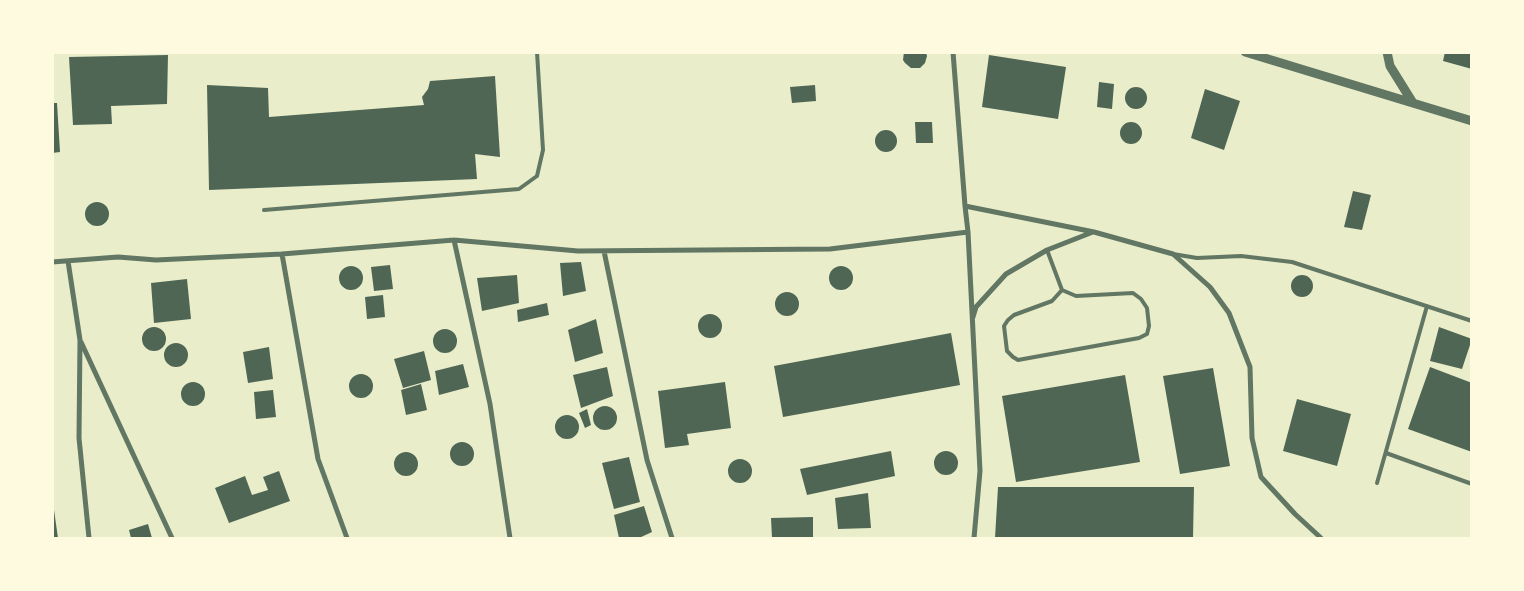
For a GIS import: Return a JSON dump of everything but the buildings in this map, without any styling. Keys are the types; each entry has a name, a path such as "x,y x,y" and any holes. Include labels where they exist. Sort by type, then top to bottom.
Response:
{"street":[{"path":"953,52 968,232 980,471 974,538"},
{"path":"1245,52 1472,121"},
{"path":"1387,52 1390,66 1412,104"},
{"path":"965,206 1094,232 1173,254 1210,287 1229,313 1250,366 1252,438 1261,477 1295,514 1321,538"},
{"path":"52,262 118,257 156,260 282,254 454,240 578,251 830,249 968,232"},
{"path":"972,320 976,307 1006,274 1047,250 1094,232"},
{"path":"454,240 490,404 510,538"},
{"path":"604,251 646,460 672,538"},
{"path":"282,254 318,459 347,538"},
{"path":"68,261 80,340 79,438 89,538"},
{"path":"80,340 172,538"}],"lane":[{"path":"264,210 519,189 537,176 543,150 537,52"},
{"path":"1047,250 1062,290 1076,296 1133,293 1148,308 1150,326 1146,334 1139,338 1018,360 1013,357 1007,351 1004,326 1008,320 1014,315 1052,301 1062,290"},
{"path":"1173,254 1197,258 1240,256 1292,262 1472,321"},
{"path":"1377,483 1427,306"},
{"path":"1386,453 1472,484"}]}
